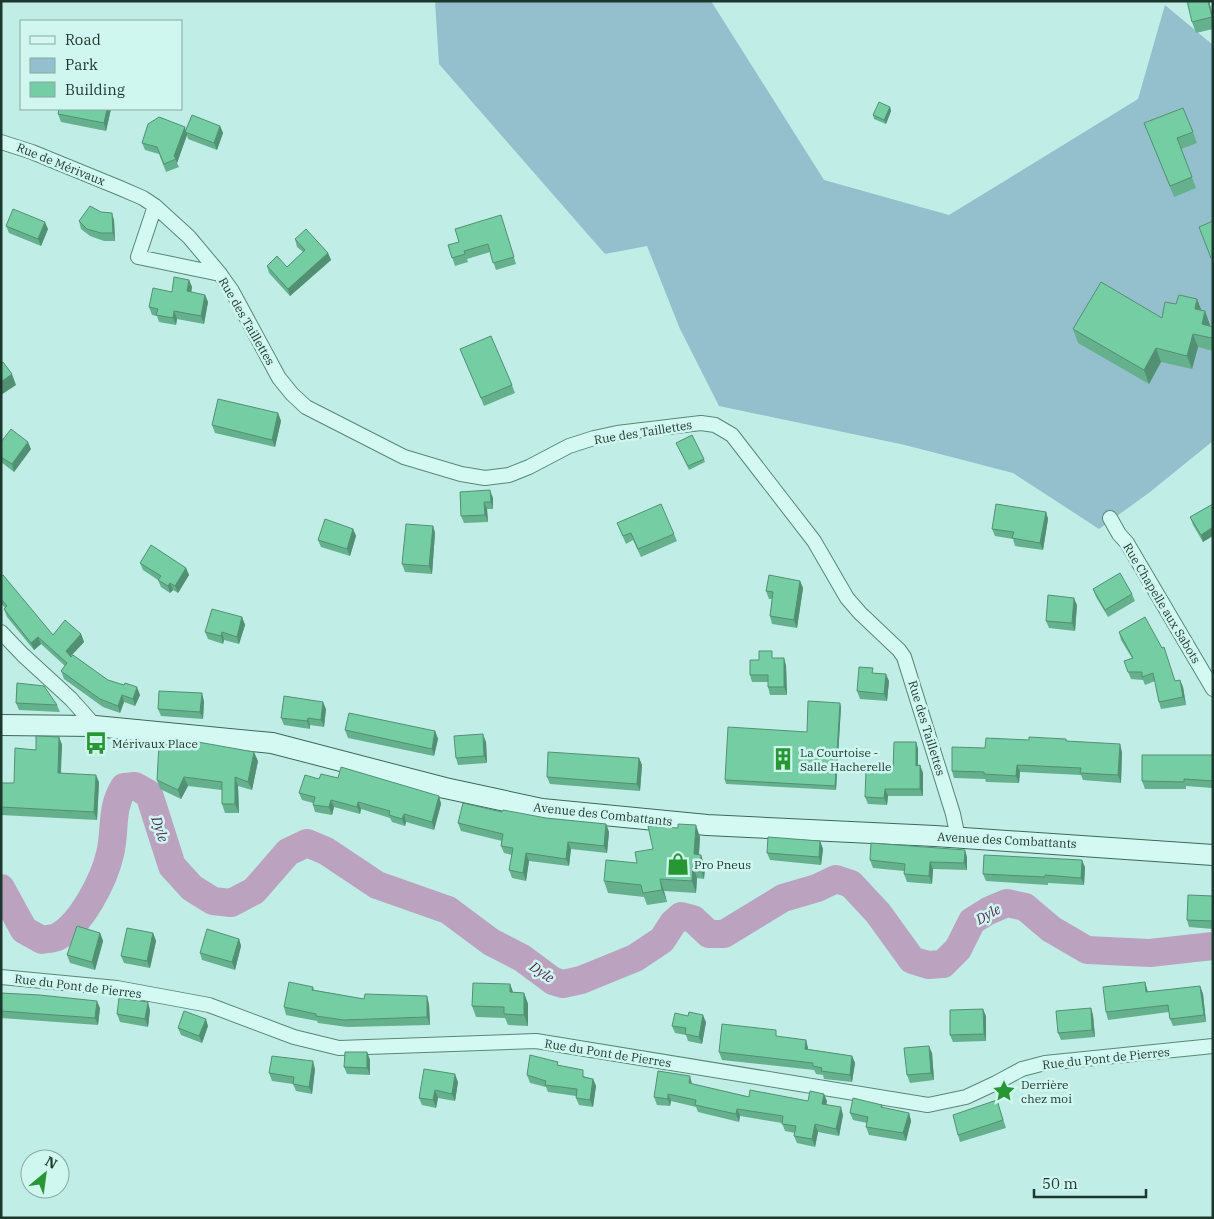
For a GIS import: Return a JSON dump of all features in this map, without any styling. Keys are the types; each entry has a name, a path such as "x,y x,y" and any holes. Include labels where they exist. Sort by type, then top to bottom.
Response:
{"main road":[{"name":"Avenue des Combattants","path":"1,725 95,726 272,743 445,788 542,809 707,825 1081,844 1213,855"}],"street":[{"name":"Rue de Mérivaux","path":"1,142 32,152 120,188"},
{"name":"Rue des Taillettes","path":"120,188 143,198 155,206 189,237 220,274 232,291 279,378 292,394 306,407 404,457 461,474 485,478 509,475 529,468 569,446 594,438 701,423 715,425 732,435 814,541 847,598 904,657 950,805 958,838"},
{"path":"155,206 138,257 220,274"},
{"name":"Rue Chapelle aux Sabots","path":"1110,518 1119,534 1127,543 1213,689"},
{"path":"1,632 23,656 71,699 95,726"},
{"name":"Rue du Pont de Pierres","path":"1,977 117,988 209,1006 294,1037 340,1048 536,1041 928,1105 966,1097 996,1084 1022,1069 1045,1064 1213,1046"}],"green space":[{"path":"435,1 711,1 824,180 949,215 1138,99 1165,5 1213,45 1213,441 1150,492 1099,529 1013,473 905,445 719,406 680,329 647,246 605,254 439,64"}],"building":[{"path":"1187,1 1208,1 1212,17 1192,22"},
{"path":"879,102 890,107 884,120 873,115"},
{"path":"1183,108 1193,132 1177,138 1192,177 1170,186 1144,123"},
{"path":"59,110 107,110 104,123 58,114"},
{"path":"192,115 220,126 214,143 185,132"},
{"path":"159,117 185,127 174,156 176,159 164,164 157,147 142,143 148,124"},
{"path":"90,206 101,212 112,213 113,233 101,233 87,229 79,221"},
{"path":"13,209 45,222 38,239 6,226"},
{"path":"501,215 514,257 493,263 488,244 464,251 465,254 452,258 448,245 459,242 455,229"},
{"path":"1213,221 1213,257 1211,258 1199,227"},
{"path":"306,229 328,253 288,289 267,266 277,256 287,267 305,250 295,239"},
{"path":"174,277 189,280 187,291 205,295 201,316 174,311 173,318 156,315 158,309 149,307 153,288 172,292"},
{"path":"1101,282 1162,318 1165,302 1176,304 1179,295 1197,299 1195,309 1205,311 1202,324 1213,327 1212,338 1193,334 1187,356 1156,348 1144,370 1073,329"},
{"path":"491,336 512,385 481,398 460,349"},
{"path":"3,362 12,374 1,382 1,363"},
{"path":"218,399 278,413 272,440 212,425"},
{"path":"11,429 28,442 12,464 1,457 1,442"},
{"path":"692,435 704,459 688,466 676,443"},
{"path":"490,490 491,502 484,502 485,515 461,516 460,492"},
{"path":"661,504 674,534 638,549 631,533 623,536 617,523"},
{"path":"996,504 1046,512 1040,543 1012,538 1014,532 992,529"},
{"path":"1213,504 1213,527 1201,535 1190,517"},
{"path":"325,519 353,529 347,549 318,540"},
{"path":"406,524 433,526 429,566 402,564"},
{"path":"151,545 186,568 175,586 170,583 168,586 158,580 161,576 140,563"},
{"path":"1120,573 1132,594 1105,610 1093,589"},
{"path":"3,575 53,635 65,620 81,634 66,651 71,657 73,655 108,680 137,687 133,699 122,695 118,706 100,699 61,671 67,663 38,637 31,643 4,609 7,606 1,599 1,576"},
{"path":"769,575 800,581 794,620 770,616 773,592 766,591"},
{"path":"1048,595 1074,598 1072,623 1046,621"},
{"path":"212,609 242,617 237,637 222,632 221,636 205,632"},
{"path":"1145,617 1162,648 1164,647 1175,681 1180,680 1183,697 1159,702 1153,673 1142,677 1142,672 1128,672 1124,661 1133,658 1119,632"},
{"path":"759,651 772,651 772,658 784,658 784,687 768,687 768,675 750,675 750,660 759,660"},
{"path":"859,667 873,668 872,673 886,674 884,694 857,691"},
{"path":"17,683 44,686 57,705 16,703"},
{"path":"159,691 202,693 200,712 158,709"},
{"path":"284,696 323,702 321,720 308,718 307,721 281,718"},
{"name":"La Courtoise - Salle Hacherelle","path":"808,701 840,703 835,786 725,780 728,727 807,732"},
{"path":"349,713 435,731 432,749 345,730"},
{"path":"483,734 484,756 456,758 454,736"},
{"path":"36,736 59,737 58,773 96,775 94,812 1,807 1,783 14,783 15,748 36,750"},
{"path":"1029,737 1120,744 1118,775 1080,773 1081,768 1017,765 1016,776 952,771 952,747 985,748 986,738 1029,740"},
{"path":"198,742 254,752 248,782 235,777 235,804 222,804 222,782 184,777 178,790 157,780 159,744 197,746"},
{"path":"894,742 916,742 916,766 920,765 920,789 885,789 884,798 865,797 866,769 893,770"},
{"path":"548,752 639,758 637,784 547,777"},
{"path":"1142,755 1213,755 1213,781 1184,779 1184,782 1142,781"},
{"path":"341,767 439,796 432,822 404,814 402,819 389,815 390,811 358,802 357,807 331,800 329,807 313,805 315,797 299,793 305,775 319,779 321,774 338,778"},
{"path":"463,803 502,812 503,810 546,818 606,824 604,846 568,842 566,859 526,853 523,873 509,870 513,848 501,846 503,834 458,823"},
{"path":"678,824 696,825 694,854 701,855 700,867 693,866 692,881 660,879 662,890 643,893 641,885 604,881 606,860 637,863 635,852 653,849 648,826 678,828"},
{"path":"768,837 820,841 819,857 767,853"},
{"path":"871,843 965,850 964,863 930,862 929,876 904,874 905,864 870,860"},
{"path":"984,855 1082,860 1081,878 1045,875 1045,877 983,874"},
{"path":"1188,895 1213,896 1213,921 1187,920"},
{"path":"77,926 100,933 92,962 67,955"},
{"path":"127,928 153,933 147,961 121,956"},
{"path":"207,929 239,939 232,962 200,953"},
{"path":"289,982 313,987 312,990 364,999 365,994 427,996 427,1017 344,1020 316,1016 316,1014 284,1007"},
{"path":"1145,982 1146,992 1200,986 1204,1015 1170,1019 1168,1005 1106,1012 1103,987"},
{"path":"473,983 510,984 510,992 524,993 524,1015 504,1014 504,1007 472,1006"},
{"path":"1,993 97,1001 95,1018 1,1011"},
{"path":"119,998 148,1002 145,1019 117,1014"},
{"path":"1091,1008 1092,1030 1058,1033 1056,1011"},
{"path":"983,1009 984,1034 950,1035 950,1010"},
{"path":"184,1011 206,1019 199,1036 178,1028"},
{"path":"689,1012 703,1015 699,1037 685,1034 686,1028 672,1026 675,1013 688,1016"},
{"path":"722,1024 776,1030 776,1036 806,1040 805,1049 852,1056 850,1075 821,1071 822,1068 813,1066 813,1063 719,1052"},
{"path":"929,1046 931,1073 907,1075 904,1048"},
{"path":"345,1052 367,1052 367,1068 344,1067"},
{"path":"530,1055 558,1062 557,1065 583,1070 583,1077 593,1079 590,1100 576,1098 577,1089 545,1085 546,1081 527,1075"},
{"path":"272,1056 313,1061 309,1087 293,1084 294,1077 269,1073"},
{"path":"424,1069 455,1074 452,1094 435,1090 433,1100 419,1098"},
{"path":"658,1071 690,1076 689,1083 749,1097 750,1090 808,1101 810,1091 824,1094 822,1104 841,1107 836,1129 815,1124 812,1139 794,1136 796,1126 782,1124 783,1116 737,1109 736,1114 695,1105 696,1100 668,1094 668,1099 654,1097"},
{"path":"853,1098 909,1113 903,1133 866,1127 868,1117 850,1113"},
{"path":"997,1100 1003,1120 958,1135 953,1115"}],"waterway":[{"name":"Dyle","path":"1,888 24,930 42,940 57,937 66,931 75,923 97,889 110,854 117,803 124,787 135,786 149,794 172,866 192,888 213,901 231,903 254,891 288,852 307,843 326,851 377,885 448,910 491,942 522,958 553,981 563,984 581,980 635,958 662,940 673,923 681,916 693,919 709,934 724,934 783,898 817,888 836,879 851,884 878,913 912,960 928,965 943,964 958,949 972,921 988,911 1007,903 1025,907 1051,929 1087,950 1150,953 1213,946"}],"place":[{"name":"Mérivaux Place","path":"96,743"},
{"name":"La Courtoise - Salle Hacherelle","path":"783,759"},
{"name":"Pro Pneus","path":"678,864"},
{"name":"Derrière chez moi","path":"1004,1091"}]}
